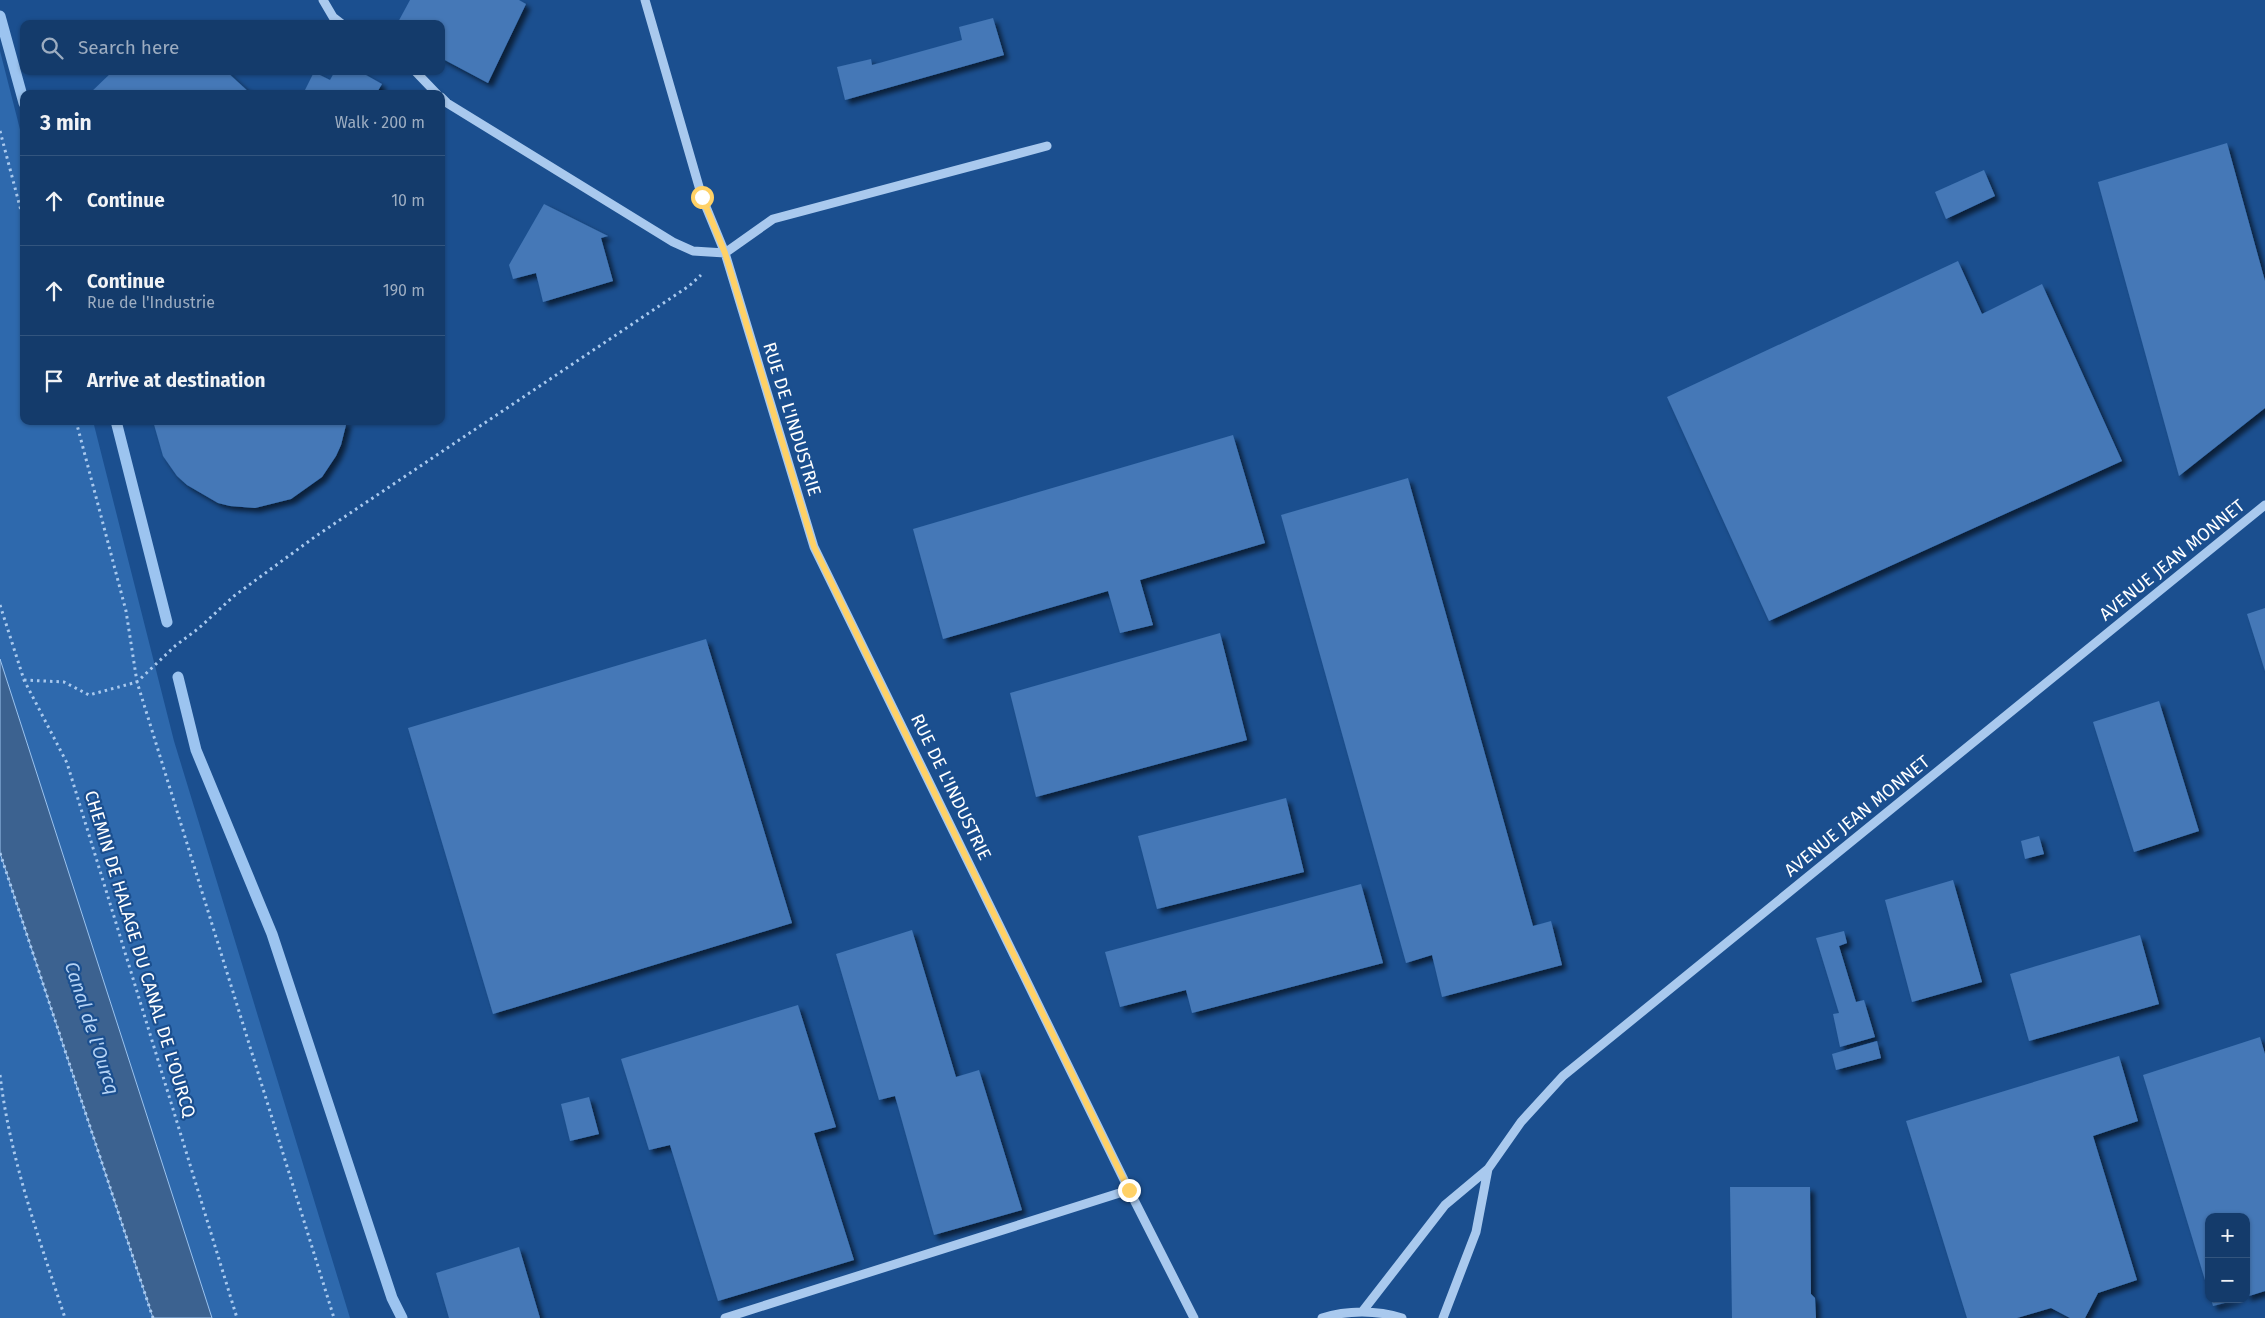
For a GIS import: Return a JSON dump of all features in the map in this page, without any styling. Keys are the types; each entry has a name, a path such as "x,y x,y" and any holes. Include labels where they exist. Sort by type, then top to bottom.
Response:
{"street":[{"path":"323,0 332,18 335,20"},
{"name":"RUE DE L'INDUSTRIE","path":"645,0 702,197 725,253 814,547 1129,1190 1194,1318"},
{"path":"419,75 434,90"},
{"path":"445,101 673,242 693,251 725,253 773,219 1047,146"},
{"name":"AVENUE JEAN MONNET","path":"1362,1312 1445,1205 1488,1169 1521,1122 1563,1076 2265,505"},
{"name":"AVENUE JEAN MONNET","path":"1443,1318 1476,1232 1488,1169"},
{"path":"725,1318 1129,1190"},
{"path":"1322,1318 1362,1312 1381,1313 1402,1318"}],"path":[{"path":"0,131 20,207"},
{"path":"24,680 64,682 89,695 138,682 175,646 199,628 234,596 316,536 689,286 725,253"},
{"path":"77,425 126,611 138,682 334,1318"},
{"name":"CHEMIN DE HALAGE DU CANAL DE L'OURCQ","path":"0,605 24,680 67,763 237,1318"},
{"path":"0,853 97,1142 153,1318"},
{"path":"0,1074 5,1116 29,1212 65,1318"}],"shaded area":[{"path":"0,51 20,129 20,425 94,425 174,741 350,1318 212,1318 0,659"},
{"path":"0,853 153,1318 0,1318"}],"water":[{"name":"Canal de l'Ourcq","path":"0,659 212,1318 153,1318 0,853"}],"building":[{"path":"410,0 519,0 526,4 488,83 445,60 445,20 399,20"},
{"path":"993,18 1004,55 845,100 837,67 871,59 872,65 962,40 959,27"},
{"path":"109,75 230,75 247,90 93,90"},
{"path":"312,75 320,75 330,80 333,75 366,75 382,84 378,90 305,90"},
{"path":"2227,143 2265,281 2265,408 2179,476 2098,182"},
{"path":"1984,170 1995,196 1946,219 1935,192"},
{"path":"544,204 608,236 601,238 613,281 543,302 536,273 513,279 509,265"},
{"path":"1958,261 1982,314 2042,284 2122,461 1769,621 1667,397"},
{"path":"154,425 346,425 336,456 322,477 291,499 255,508 218,503 187,485 177,476 163,456"},
{"path":"1233,435 1265,543 1140,580 1153,625 1120,633 1108,591 943,639 913,529"},
{"path":"1408,478 1533,926 1551,921 1562,965 1442,997 1432,955 1406,963 1281,515"},
{"path":"2265,608 2265,671 2247,614"},
{"path":"1220,633 1247,740 1036,797 1010,693"},
{"path":"706,639 792,923 493,1014 408,728"},
{"path":"2159,701 2199,831 2134,852 2093,722"},
{"path":"1286,798 1304,872 1157,909 1138,836"},
{"path":"2039,836 2044,854 2025,859 2021,841"},
{"path":"1953,880 1982,982 1912,1002 1885,900"},
{"path":"1361,884 1383,963 1192,1013 1186,990 1120,1007 1105,952"},
{"path":"912,930 956,1077 979,1070 1022,1210 934,1235 895,1096 879,1100 836,954"},
{"path":"1844,931 1847,943 1839,946 1856,1002 1864,1000 1875,1037 1840,1047 1833,1014 1839,1013 1816,938"},
{"path":"2140,935 2159,1004 2029,1041 2010,974"},
{"path":"798,1005 836,1127 814,1133 854,1260 718,1301 670,1145 649,1150 621,1059"},
{"path":"2260,1037 2265,1054 2265,1291 2250,1296 2250,1213 2205,1213 2205,1280 2143,1075"},
{"path":"1877,1041 1881,1058 1836,1070 1832,1054"},
{"path":"2119,1056 2138,1121 2093,1136 2137,1280 2098,1293 2085,1318 2070,1318 2051,1308 2017,1318 1967,1318 1906,1121"},
{"path":"589,1097 599,1134 570,1141 561,1104"},
{"path":"1730,1187 1810,1187 1811,1294 1815,1298 1816,1318 1732,1318"},
{"path":"519,1247 540,1318 449,1318 436,1273"},
{"path":"2212,1303 2224,1303 2213,1306"}],"waterway":[{"path":"0,16 20,90"},
{"path":"117,425 167,622"},
{"path":"178,677 196,750 272,934 392,1298 402,1318"}],"route":[{"path":"702,197 725,253 814,547 977,876 1129,1190"}]}
